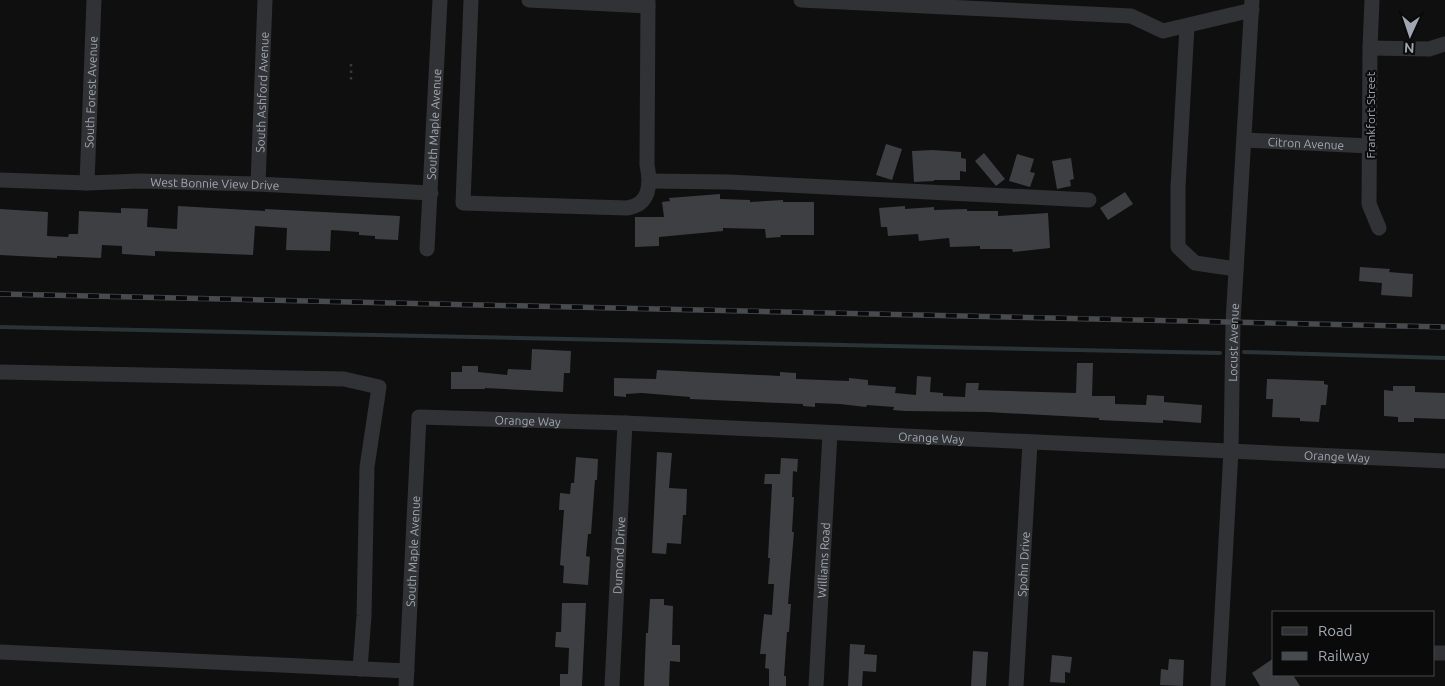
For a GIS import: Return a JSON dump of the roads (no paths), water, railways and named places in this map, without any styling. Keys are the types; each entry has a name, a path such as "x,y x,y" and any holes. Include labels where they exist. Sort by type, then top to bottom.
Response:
{"street":[{"name":"South Forest Avenue","path":"87,183 94,0"},
{"name":"South Ashford Avenue","path":"258,184 265,0"},
{"name":"South Maple Avenue","path":"427,249 440,0"},
{"path":"471,0 463,203 635,207 642,203 650,181 647,165 648,3 528,0"},
{"path":"801,0 1131,16 1163,31 1187,26 1252,5"},
{"name":"Frankfort Street","path":"1372,0 1368,204 1379,228"},
{"name":"Locust Avenue","path":"1218,686 1231,451 1233,322 1252,5"},
{"path":"1187,26 1178,186 1178,247 1195,263 1236,269"},
{"path":"1370,48 1429,49 1445,44"},
{"name":"Citron Avenue","path":"1244,140 1370,146"},
{"name":"West Bonnie View Drive","path":"0,180 87,183 140,181 258,184 430,193"},
{"path":"650,181 728,182 1090,200"},
{"path":"0,372 344,379 379,387 367,467 364,616 360,669"},
{"name":"South Maple Avenue","path":"407,678 419,417"},
{"name":"Orange Way","path":"419,417 625,423 1445,460"},
{"name":"Dumond Drive","path":"612,686 625,423"},
{"name":"Williams Road","path":"816,686 830,433"},
{"name":"Spohn Drive","path":"1016,686 1030,442"},
{"path":"0,652 360,669 407,678"}],"waterway":[{"path":"0,327 1220,353"},
{"path":"1244,352 1445,358"}],"railway":[{"path":"0,294 1445,327"}]}
